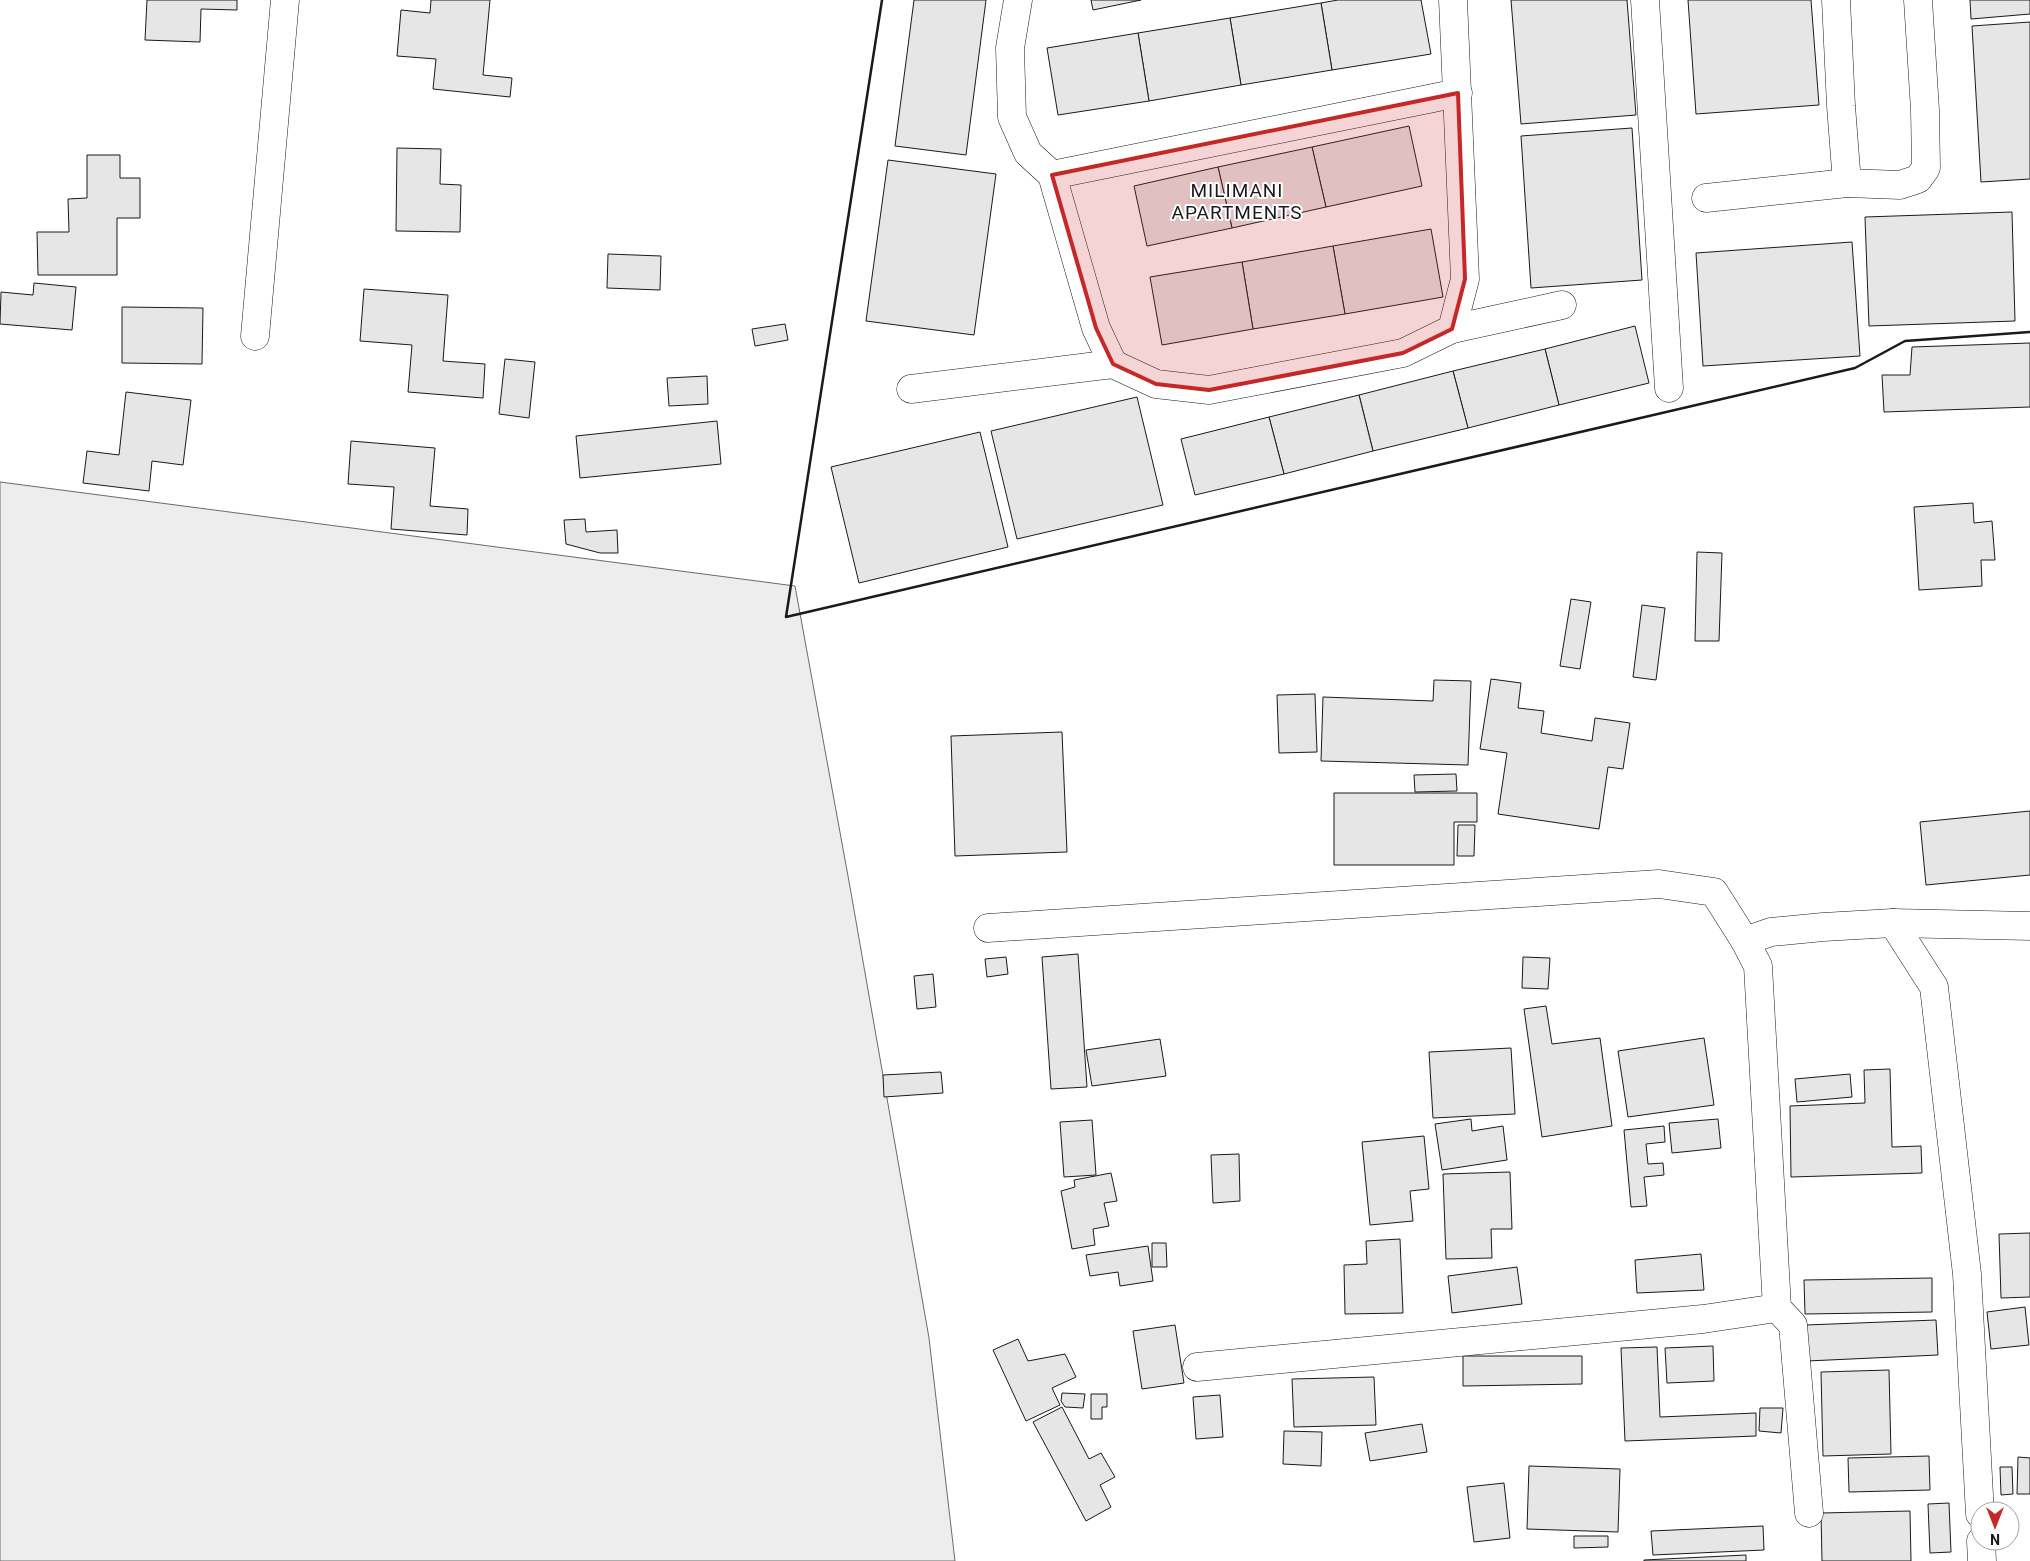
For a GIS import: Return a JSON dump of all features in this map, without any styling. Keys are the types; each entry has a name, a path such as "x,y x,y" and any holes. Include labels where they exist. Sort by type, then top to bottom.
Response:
{"street":[{"path":"255,336 285,0"},
{"path":"1018,0 1010,48 1012,117 1028,153 1052,175 1096,328 1113,364"},
{"path":"1452,330 1465,279 1453,0"},
{"path":"1645,0 1669,388"},
{"path":"1836,0 1847,183"},
{"path":"1706,198 1847,183 1900,185 1918,180 1926,168 1925,110 1918,0"},
{"path":"1052,175 1458,93"},
{"path":"911,389 1113,364 1156,384 1209,390 1403,353 1452,330 1562,305"},
{"path":"988,928 1659,884 1714,892 1745,941 1758,966 1777,1308 1793,1325 1809,1513"},
{"path":"1745,941 1771,932 1893,923 2030,926"},
{"path":"1893,923 1934,987 1967,1274 1979,1501"},
{"path":"1197,1367 1703,1319 1777,1308"}],"highlighted area":[{"path":"1458,93 1465,279 1452,329 1403,353 1209,390 1156,384 1113,364 1096,328 1052,175"}],"shaded area":[{"path":"0,482 795,586 929,1338 955,1561 0,1561"}],"building":[{"path":"147,0 237,0 237,10 201,9 200,42 145,40"},
{"path":"431,0 490,0 483,75 512,78 510,97 433,89 436,59 397,56 401,10 430,13"},
{"path":"914,0 986,0 966,155 895,146"},
{"path":"1091,0 1141,0 1093,10"},
{"path":"1338,0 1421,0 1431,54 1332,70 1321,3"},
{"path":"1511,0 1627,0 1636,115 1521,124"},
{"path":"1688,0 1811,0 1819,105 1696,114"},
{"path":"1970,0 2030,0 2030,14 1971,19"},
{"path":"1321,3 1332,70 1241,85 1230,18"},
{"path":"1230,18 1241,85 1149,101 1138,33"},
{"path":"2030,22 2030,179 1981,182 1972,26"},
{"path":"1138,33 1149,101 1058,115 1047,48"},
{"path":"1409,126 1422,186 1326,207 1312,147"},
{"path":"1632,128 1642,280 1531,288 1521,136"},
{"path":"1312,147 1326,207 1232,228 1218,167"},
{"path":"397,148 441,149 440,184 461,185 460,232 396,231"},
{"path":"87,155 120,155 120,178 140,178 140,218 117,218 117,275 38,275 37,232 69,232 68,199 87,198"},
{"path":"888,160 996,174 974,335 866,321"},
{"path":"1218,167 1232,228 1147,246 1134,186"},
{"path":"2012,212 2015,321 1869,326 1865,217"},
{"path":"1431,229 1443,297 1345,314 1333,246"},
{"path":"1852,242 1860,356 1703,366 1696,253"},
{"path":"1333,246 1345,314 1253,329 1242,262"},
{"path":"608,254 661,256 660,290 607,288"},
{"path":"1242,262 1253,329 1162,345 1150,277"},
{"path":"34,283 76,287 72,330 0,324 1,292 33,295"},
{"path":"364,289 448,295 443,361 485,364 483,398 408,392 412,345 360,341"},
{"path":"122,307 203,308 202,364 122,363"},
{"path":"785,324 788,340 755,346 752,329"},
{"path":"1635,326 1649,383 1559,405 1545,349"},
{"path":"2030,343 2030,407 1884,412 1882,375 1910,375 1912,347"},
{"path":"1545,349 1559,405 1468,428 1453,371"},
{"path":"505,359 535,362 529,418 499,414"},
{"path":"1453,371 1468,428 1373,451 1359,395"},
{"path":"707,376 708,404 669,406 667,378"},
{"path":"126,392 191,400 183,465 152,461 149,491 83,483 87,451 119,455"},
{"path":"1359,395 1373,451 1284,474 1269,417"},
{"path":"1137,397 1163,505 1017,539 991,431"},
{"path":"1269,417 1284,474 1195,495 1181,439"},
{"path":"717,421 721,464 580,478 576,436"},
{"path":"980,432 1008,547 859,583 831,467"},
{"path":"351,441 435,448 430,506 468,509 467,535 391,529 394,487 348,484"},
{"path":"1973,503 1974,523 1992,521 1995,560 1981,560 1982,586 1919,590 1914,507"},
{"path":"585,519 586,532 617,530 618,553 600,553 566,544 564,520"},
{"path":"1697,552 1722,553 1719,641 1695,641"},
{"path":"1571,599 1591,602 1580,669 1560,666"},
{"path":"1642,605 1665,608 1656,680 1633,677"},
{"path":"1491,679 1521,683 1518,708 1544,711 1541,733 1592,741 1595,718 1630,723 1623,769 1608,767 1599,829 1498,814 1507,753 1480,749"},
{"path":"1434,680 1471,681 1468,765 1321,761 1323,697 1433,701"},
{"path":"1315,694 1317,752 1279,753 1277,695"},
{"path":"1062,732 1067,852 955,856 951,736"},
{"path":"1456,774 1457,791 1415,792 1414,775"},
{"path":"1334,793 1477,793 1477,822 1454,822 1454,865 1334,865"},
{"path":"2030,811 2030,875 1926,885 1920,822"},
{"path":"1458,825 1475,825 1474,856 1457,856"},
{"path":"1078,954 1087,1087 1051,1089 1042,957"},
{"path":"1006,957 1008,974 987,977 985,959"},
{"path":"1523,957 1550,958 1548,989 1522,988"},
{"path":"933,974 936,1007 917,1009 914,976"},
{"path":"1546,1006 1552,1044 1600,1038 1612,1126 1542,1137 1524,1009"},
{"path":"1704,1038 1714,1105 1628,1117 1618,1051"},
{"path":"1160,1039 1166,1076 1092,1086 1086,1050"},
{"path":"1511,1048 1515,1114 1433,1118 1429,1052"},
{"path":"1890,1069 1892,1147 1921,1146 1922,1173 1791,1177 1790,1106 1865,1103 1864,1070"},
{"path":"941,1072 943,1093 884,1097 883,1075"},
{"path":"1850,1074 1852,1097 1797,1102 1795,1079"},
{"path":"1471,1119 1472,1131 1503,1126 1507,1160 1442,1170 1435,1124"},
{"path":"1718,1119 1721,1148 1672,1153 1669,1123"},
{"path":"1092,1120 1096,1175 1064,1177 1060,1122"},
{"path":"1664,1126 1665,1142 1646,1144 1648,1164 1663,1163 1664,1175 1644,1177 1647,1206 1631,1207 1624,1130"},
{"path":"1424,1136 1429,1189 1410,1191 1413,1221 1370,1225 1362,1142"},
{"path":"1239,1154 1240,1201 1213,1203 1211,1155"},
{"path":"1510,1172 1512,1229 1491,1229 1492,1258 1446,1259 1443,1174"},
{"path":"1111,1173 1117,1201 1104,1203 1109,1226 1093,1229 1095,1245 1072,1249 1061,1191 1075,1187 1074,1180"},
{"path":"2030,1233 2030,1297 2001,1298 1999,1234"},
{"path":"1400,1239 1403,1313 1345,1314 1344,1265 1367,1264 1366,1241"},
{"path":"1152,1243 1166,1243 1167,1267 1152,1267"},
{"path":"1148,1246 1153,1281 1120,1286 1118,1272 1090,1276 1086,1255"},
{"path":"1701,1254 1704,1290 1637,1293 1635,1260"},
{"path":"1517,1267 1522,1304 1452,1313 1448,1276"},
{"path":"1932,1278 1932,1312 1805,1314 1804,1280"},
{"path":"2025,1307 2029,1345 1991,1349 1987,1312"},
{"path":"1936,1320 1938,1355 1807,1361 1806,1325"},
{"path":"1175,1325 1184,1383 1142,1389 1133,1331"},
{"path":"1018,1339 1028,1361 1065,1354 1076,1377 1052,1388 1060,1405 1026,1421 993,1350"},
{"path":"1713,1346 1714,1381 1667,1383 1665,1348"},
{"path":"1657,1347 1660,1417 1756,1413 1756,1436 1625,1441 1621,1348"},
{"path":"1463,1356 1582,1356 1582,1384 1463,1386"},
{"path":"1889,1370 1891,1454 1823,1456 1821,1372"},
{"path":"1374,1377 1376,1425 1294,1427 1292,1379"},
{"path":"1062,1393 1085,1394 1083,1408 1065,1407 1061,1401"},
{"path":"1091,1394 1107,1394 1107,1407 1102,1407 1102,1419 1091,1419"},
{"path":"1220,1395 1223,1437 1196,1439 1193,1397"},
{"path":"1062,1407 1089,1459 1101,1453 1115,1477 1100,1485 1111,1507 1086,1521 1033,1422"},
{"path":"1760,1408 1783,1408 1781,1433 1759,1431"},
{"path":"1422,1424 1427,1452 1370,1461 1365,1433"},
{"path":"1284,1431 1322,1432 1321,1466 1283,1464"},
{"path":"1929,1456 1930,1490 1849,1492 1848,1458"},
{"path":"2018,1457 2030,1458 2030,1494 2017,1494"},
{"path":"1529,1466 1620,1469 1618,1532 1527,1529"},
{"path":"2000,1467 2012,1467 2013,1494 2001,1495"},
{"path":"1504,1483 1510,1538 1474,1542 1467,1487"},
{"path":"1949,1503 1951,1552 1930,1553 1928,1504"},
{"path":"1910,1511 1911,1561 1822,1561 1821,1513"},
{"path":"1763,1526 1764,1550 1653,1555 1651,1531"},
{"path":"1574,1536 1608,1536 1608,1547 1574,1548"},
{"path":"1746,1555 1746,1561 1644,1561 1644,1560"}],"wall":[{"path":"882,0 786,617 1855,368 1905,341 2030,332"}],"district":[{"name":"MILIMANI APARTMENTS","path":"1237,201"}]}
